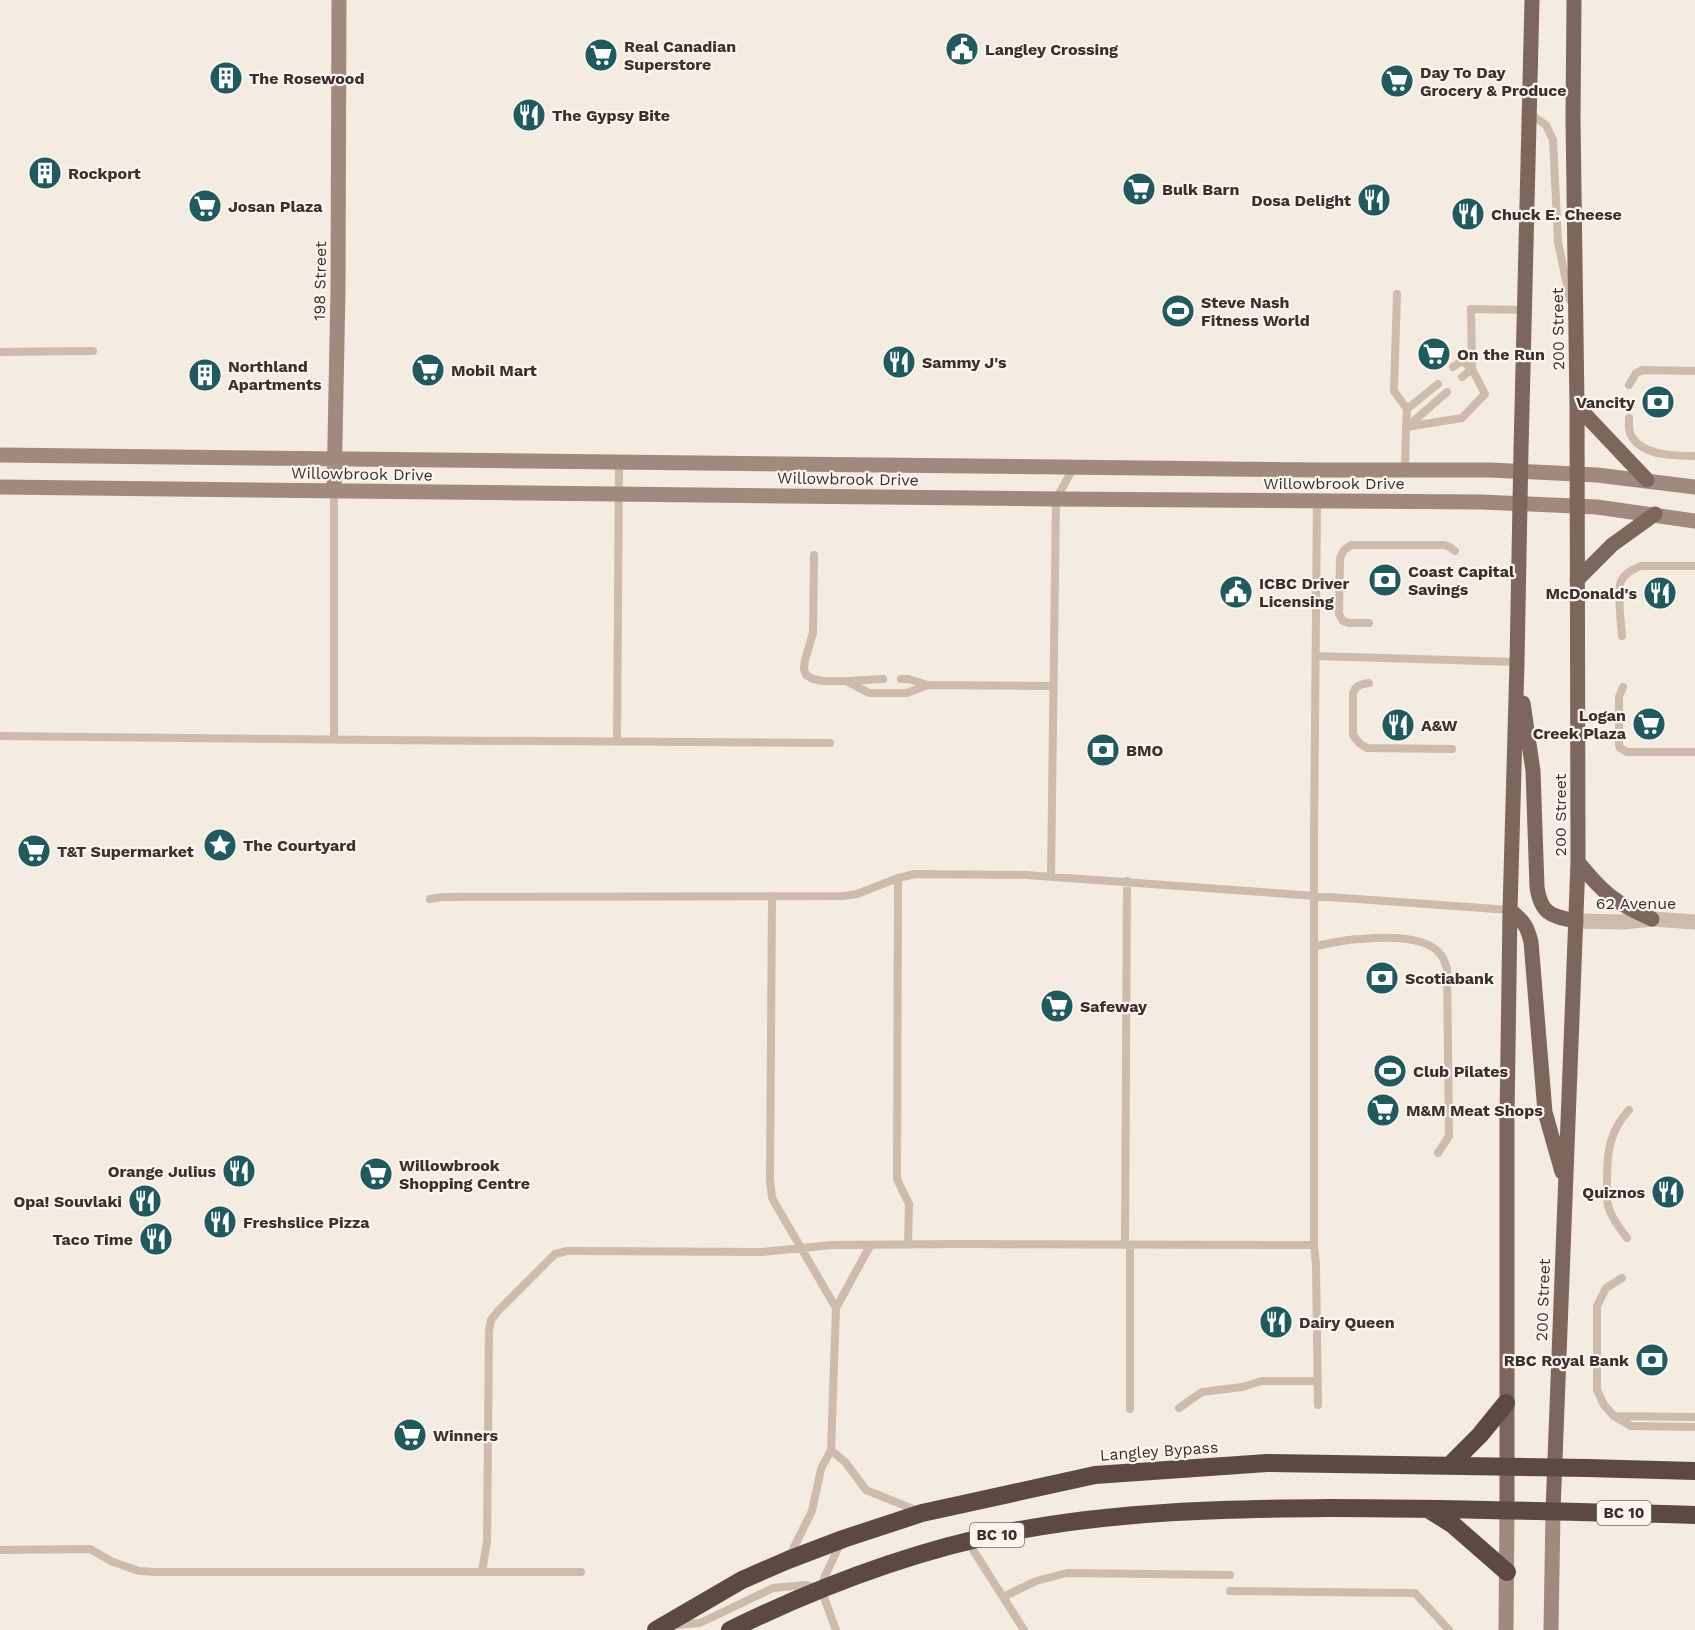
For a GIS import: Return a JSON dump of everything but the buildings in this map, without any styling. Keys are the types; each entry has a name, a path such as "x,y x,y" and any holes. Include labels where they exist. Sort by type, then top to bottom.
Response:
{"highway":[{"path":"1449,1466 1480,1435 1506,1403"},
{"name":"Langley Bypass","path":"660,1628 742,1580 843,1539 922,1513 1095,1475 1267,1463 1695,1471"},
{"path":"1426,1508 1452,1524 1507,1572"},
{"name":"BC 10","path":"730,1630 821,1589 938,1549 1013,1532 1101,1517 1232,1509 1426,1508 1695,1515"}],"main road":[{"name":"198 Street","path":"334,491 338,290 339,0"},
{"name":"200 Street","path":"1506,1630 1507,1118 1510,910 1532,0"},
{"name":"200 Street","path":"1551,1630 1554,1467 1578,862 1574,0"},
{"path":"1577,406 1647,480"},
{"name":"Willowbrook Drive","path":"0,455 1074,468 1491,470 1577,474 1695,487"},
{"name":"Willowbrook Drive","path":"0,487 1520,503 1576,505 1695,521"},
{"path":"1577,580 1612,545 1655,514"},
{"path":"1517,662 1533,771 1539,902 1556,916 1576,921"},
{"path":"1578,862 1613,900 1652,920"},
{"path":"1510,910 1528,928 1531,942 1545,1112 1566,1187"}],"street":[{"name":"62 Avenue","path":"1576,921 1695,922"}],"lane":[{"path":"1530,114 1546,125 1553,140 1558,242 1576,331"},
{"path":"1396,294 1394,391 1407,409 1405,470"},
{"path":"1472,369 1471,309 1525,310"},
{"path":"0,352 93,351"},
{"path":"1406,427 1461,418 1485,394 1472,369 1461,361 1453,367"},
{"path":"1462,377 1472,369"},
{"path":"1629,385 1636,373 1643,370 1695,371"},
{"path":"1407,409 1438,384"},
{"path":"1406,427 1446,392"},
{"path":"1629,418 1629,432 1637,443 1653,452 1672,456 1695,456"},
{"path":"617,742 619,463"},
{"path":"1051,876 1056,499 1074,468"},
{"path":"334,491 334,739"},
{"path":"1317,500 1314,1245 1317,1405"},
{"path":"1369,623 1349,623 1343,621 1339,614 1340,558 1344,550 1351,545 1444,545 1455,551"},
{"path":"814,555 813,633 805,660 804,669 807,675 822,681 883,679"},
{"path":"1622,636 1621,582 1626,575 1633,569 1641,567 1695,567"},
{"path":"1316,656 1517,662"},
{"path":"902,679 928,685 1053,686"},
{"path":"847,681 870,693 907,693 928,685"},
{"path":"1369,683 1359,684 1353,693 1353,735 1359,743 1367,748 1452,749"},
{"path":"1623,687 1619,697 1618,744 1620,748 1628,752 1695,752"},
{"path":"0,736 830,742"},
{"path":"430,899 442,897 843,896 857,894 898,878 931,873 1051,876 1510,910"},
{"path":"898,878 897,1179 909,1204 908,1245"},
{"path":"1127,881 1130,1409"},
{"path":"772,896 770,1180 772,1198 836,1308"},
{"path":"1315,946 1362,938 1412,939 1428,945 1441,954 1447,968 1449,1136 1438,1153"},
{"path":"1627,1238 1614,1221 1607,1200 1607,1156 1616,1126 1629,1110"},
{"path":"482,1572 487,1541 489,1331 491,1320 555,1254 567,1251 761,1252 832,1245 1314,1245"},
{"path":"788,1560 812,1511 821,1469 831,1450 836,1308 870,1246"},
{"path":"1622,1278 1606,1288 1597,1306 1597,1390 1604,1405 1614,1416 1631,1426 1695,1427"},
{"path":"1179,1408 1202,1392 1242,1387 1262,1381 1317,1380"},
{"path":"1614,1416 1695,1417"},
{"path":"831,1450 846,1463 866,1490 922,1513"},
{"path":"836,1630 821,1589 825,1575 843,1539"},
{"path":"968,1542 1024,1630"},
{"path":"0,1550 90,1549 113,1562 139,1571 157,1572 581,1572"},
{"path":"1003,1597 1036,1581 1067,1573 1230,1575"},
{"path":"660,1628 700,1623 773,1588 805,1586 821,1589"},
{"path":"1230,1592 1415,1593 1449,1630"}],"place":[{"name":"Langley Crossing","path":"962,49"},
{"name":"Real Canadian Superstore","path":"601,55"},
{"name":"The Rosewood","path":"226,78"},
{"name":"Day To Day Grocery & Produce","path":"1397,81"},
{"name":"The Gypsy Bite","path":"529,115"},
{"name":"Rockport","path":"45,173"},
{"name":"Bulk Barn","path":"1139,189"},
{"name":"Dosa Delight","path":"1374,200"},
{"name":"Josan Plaza","path":"205,206"},
{"name":"Chuck E. Cheese","path":"1468,214"},
{"name":"Steve Nash Fitness World","path":"1178,311"},
{"name":"On the Run","path":"1434,354"},
{"name":"Sammy J's","path":"899,362"},
{"name":"Mobil Mart","path":"428,370"},
{"name":"Northland Apartments","path":"205,375"},
{"name":"Vancity","path":"1658,402"},
{"name":"Coast Capital Savings","path":"1385,580"},
{"name":"ICBC Driver Licensing","path":"1236,592"},
{"name":"McDonald's","path":"1660,593"},
{"name":"Logan Creek Plaza","path":"1649,724"},
{"name":"A&W","path":"1398,725"},
{"name":"BMO","path":"1103,750"},
{"name":"The Courtyard","path":"220,845"},
{"name":"T&T Supermarket","path":"34,851"},
{"name":"Scotiabank","path":"1382,978"},
{"name":"Safeway","path":"1057,1006"},
{"name":"Club Pilates","path":"1390,1071"},
{"name":"M&M Meat Shops","path":"1383,1110"},
{"name":"Orange Julius","path":"239,1171"},
{"name":"Willowbrook Shopping Centre","path":"376,1174"},
{"name":"Quiznos","path":"1668,1192"},
{"name":"Opa! Souvlaki","path":"145,1201"},
{"name":"Freshslice Pizza","path":"220,1222"},
{"name":"Taco Time","path":"156,1239"},
{"name":"Dairy Queen","path":"1276,1322"},
{"name":"RBC Royal Bank","path":"1652,1360"},
{"name":"Winners","path":"410,1435"}]}
